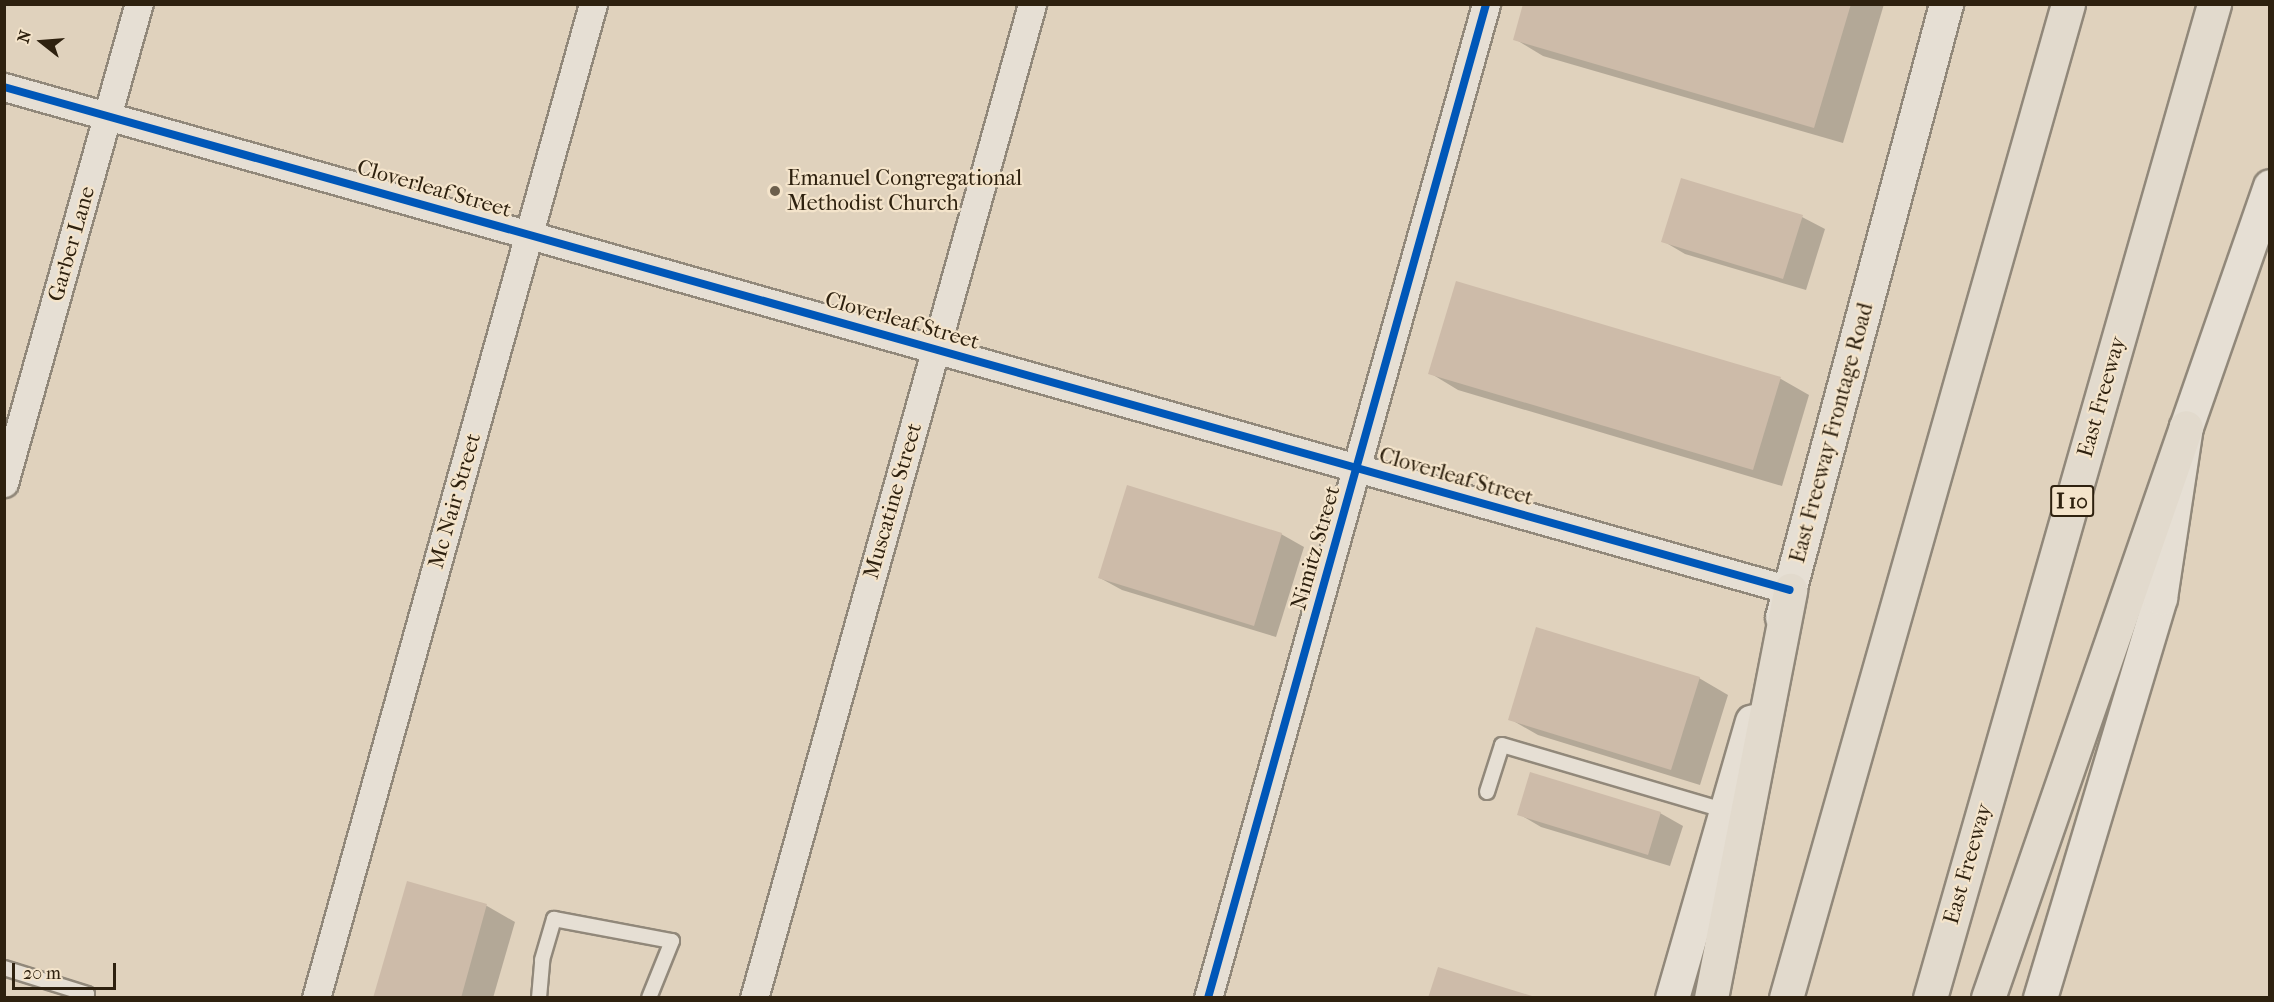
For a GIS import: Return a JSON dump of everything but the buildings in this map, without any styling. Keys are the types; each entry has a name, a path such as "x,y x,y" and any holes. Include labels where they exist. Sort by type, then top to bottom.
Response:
{"highway":[{"path":"1786,998 2068,4"},
{"name":"East Freeway","path":"1930,998 2214,4"},
{"path":"1988,998 2186,427"},
{"path":"1711,998 1790,590"}],"main road":[{"name":"East Freeway Frontage Road","path":"1672,998 1790,590 1946,4"},
{"path":"2040,998 2160,598 2186,427 2270,186"}],"street":[{"name":"Garber Lane","path":"4,483 139,4"},
{"name":"Mc Nair Street","path":"316,998 593,4"},
{"name":"Muscatine Street","path":"754,998 1032,4"},
{"name":"Nimitz Street","path":"1208,998 1486,4"},
{"name":"Cloverleaf Street","path":"4,87 1790,590"}],"lane":[{"path":"1486,792 1502,745 1726,811"},
{"path":"539,998 542,960 554,919 672,940 650,998"},
{"path":"4,968 87,994 87,998"}],"cycle path":[{"path":"1208,998 1486,4"},
{"path":"4,87 1790,590"}],"place":[{"name":"Emanuel Congregational Methodist Church","path":"775,191"}]}
